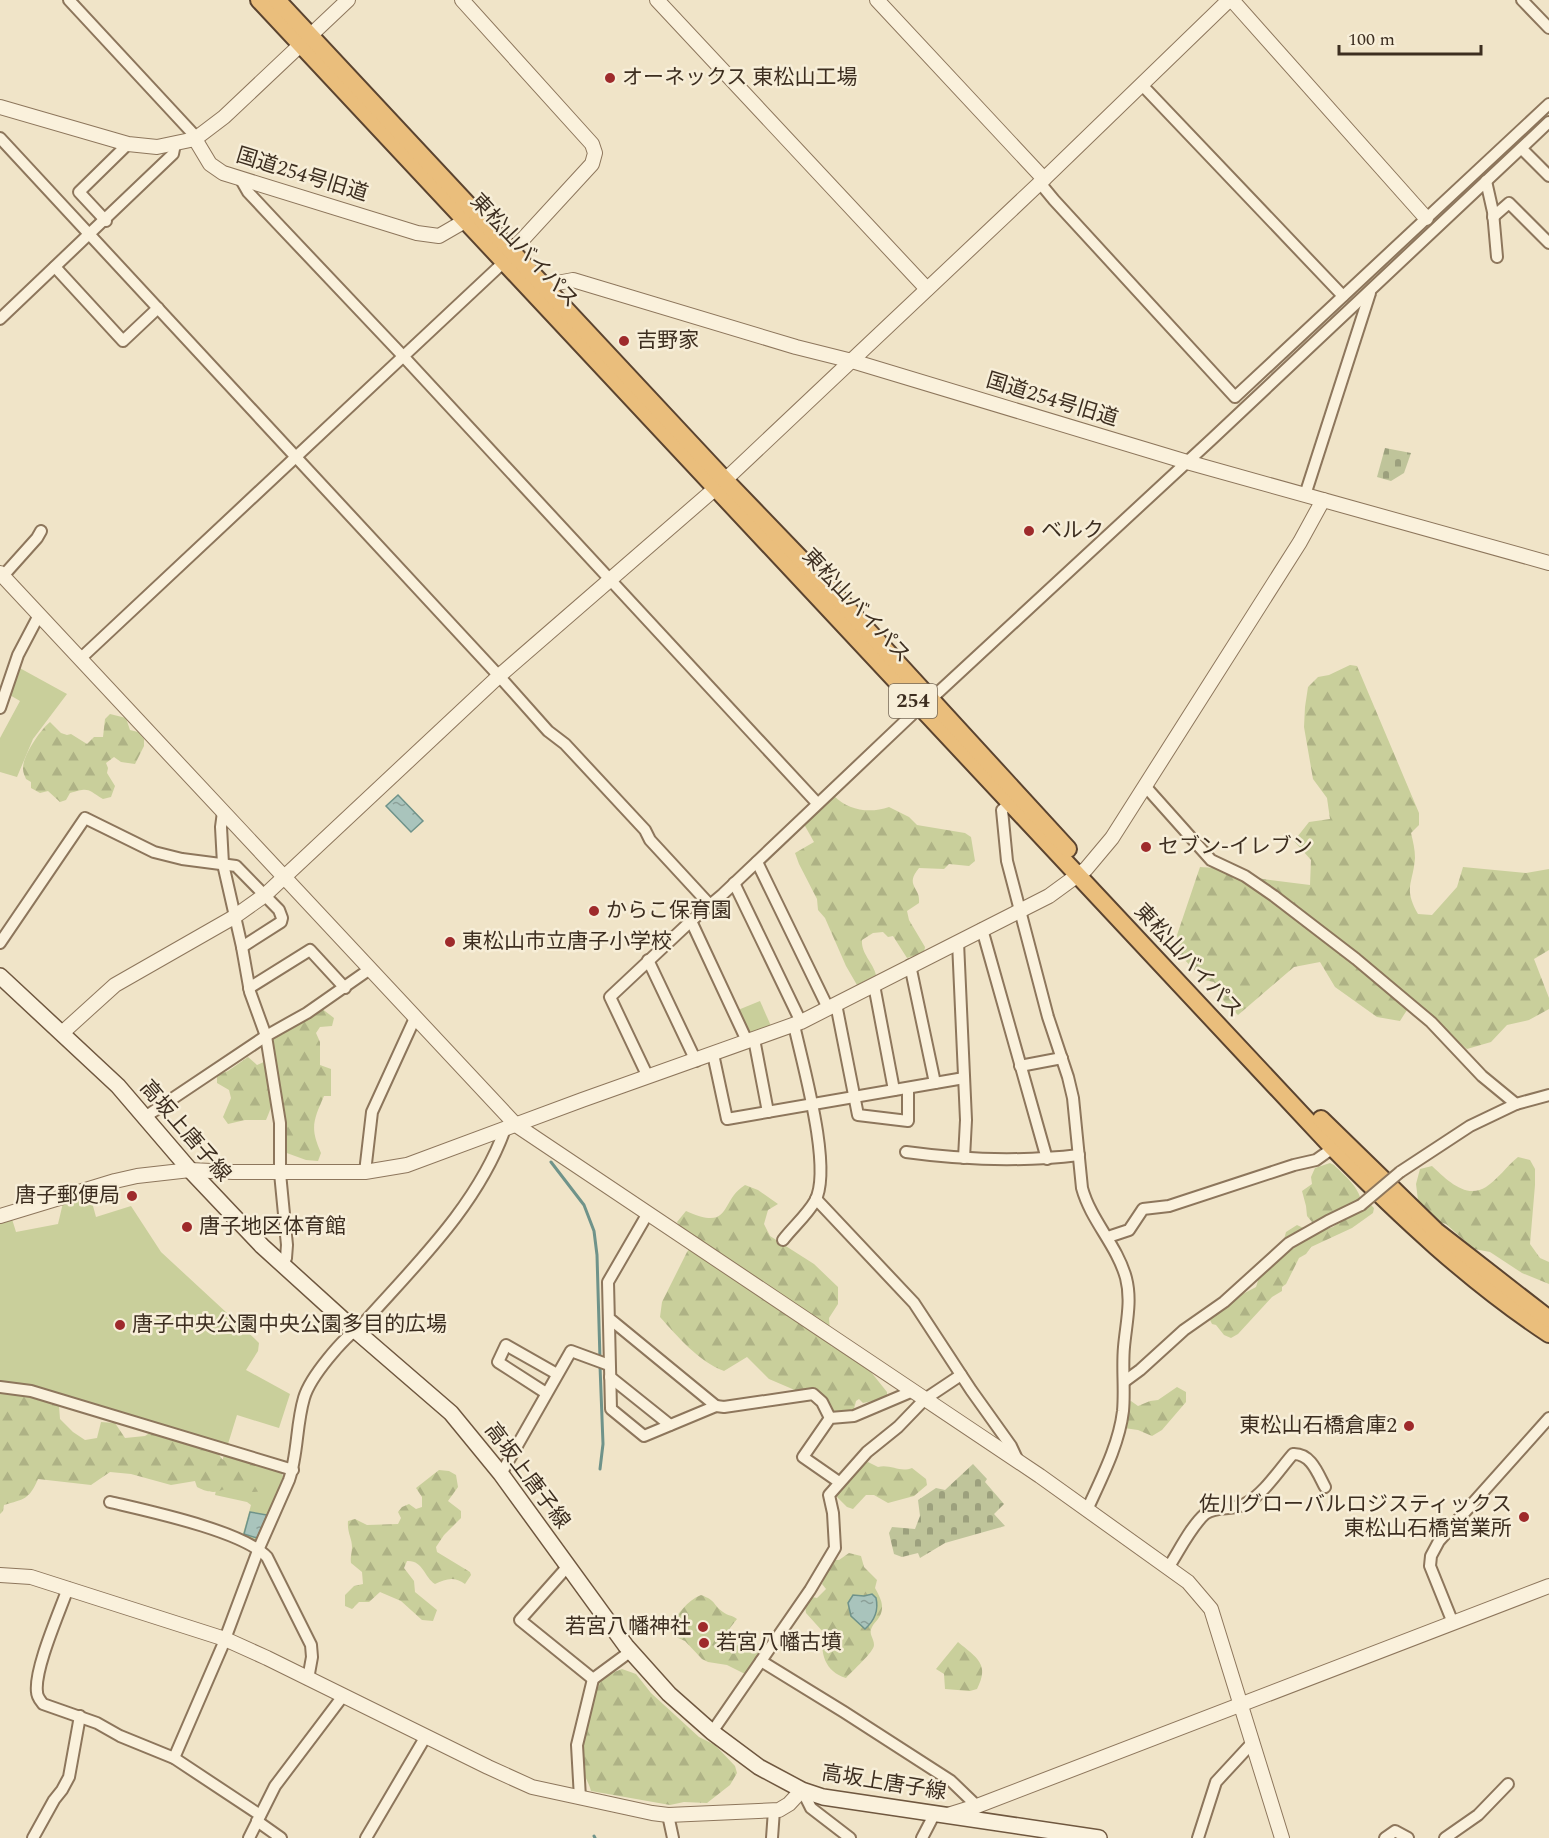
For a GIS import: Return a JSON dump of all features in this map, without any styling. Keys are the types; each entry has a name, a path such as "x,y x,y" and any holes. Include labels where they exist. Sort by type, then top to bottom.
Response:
{"highway":[{"name":"254","path":"259,0 305,40"},
{"name":"254","path":"277,0 305,40"},
{"name":"東松山バイパス","path":"305,40 465,220 547,291 720,485"},
{"name":"東松山バイパス","path":"305,40 1082,872 1333,1148 1441,1250 1488,1289 1549,1334"},
{"name":"東松山バイパス","path":"925,703 1010,803 1082,872 1340,1139 1436,1231 1549,1319"}],"main road":[{"name":"高坂上唐子線","path":"0,976 118,1086 230,1214 355,1330 451,1413 501,1474 631,1651 669,1694 712,1732 759,1767 802,1790 846,1801 1077,1837 1099,1838"}],"street":[{"path":"69,0 196,138"},
{"path":"0,107 128,144 157,147 196,138 224,117 348,0"},
{"path":"80,659 508,257 592,164 595,153 592,144 462,0"},
{"path":"657,0 927,289"},
{"path":"876,0 1042,181 1054,200 1235,397 1549,104"},
{"path":"62,1034 115,985 234,917 265,895 499,676 720,485 1230,0 1436,230"},
{"path":"1522,0 1549,28"},
{"path":"1142,85 1343,296"},
{"path":"648,1077 610,997 1549,123"},
{"path":"0,138 548,731 565,744 645,830 650,840 710,905"},
{"name":"国道254号旧道","path":"196,138 204,155 216,170 417,233 438,236 465,220"},
{"path":"105,220 79,192 128,144"},
{"path":"0,319 173,154 175,144"},
{"path":"1522,149 1549,176"},
{"path":"240,178 248,192 269,215 403,356 817,803"},
{"path":"1486,181 1497,257"},
{"path":"1493,217 1509,202 1549,243"},
{"path":"55,267 123,341 158,308"},
{"name":"国道254号旧道","path":"547,291 557,283 573,280 1186,462 1549,563"},
{"path":"1305,495 1371,290"},
{"path":"0,1216 115,1180 190,1170 280,1173 364,1172 407,1165 798,1023 1049,896 1082,872 1112,838 1300,542 1323,500"},
{"path":"41,531 2,574 370,969 510,1127 648,1213 1018,1461 1188,1582 1211,1609 1282,1838"},
{"path":"0,708 18,655 39,615"},
{"path":"1145,786 1211,860 1245,876 1356,959 1431,1022 1482,1076 1516,1104"},
{"path":"1010,803 1002,810 1007,861 1048,1017 1073,1098 1082,1188 1086,1203 1108,1237 1126,1279 1128,1297 1122,1414 1106,1468 1087,1510"},
{"path":"223,812 221,827 223,864 249,988 266,1036 280,1123 280,1173 287,1233 286,1258 283,1265"},
{"path":"0,943 85,818 154,852 182,859 237,866 279,910 282,918 280,922 242,947"},
{"path":"757,862 832,1006 858,1115 908,1121 908,1088"},
{"path":"734,883 798,1023 820,1167 816,1199 783,1240"},
{"path":"691,921 750,1040 768,1112"},
{"path":"982,929 1047,1159"},
{"path":"958,942 966,1120 964,1158"},
{"path":"249,988 310,950 345,988"},
{"path":"648,960 696,1060"},
{"path":"910,966 934,1083"},
{"path":"145,1117 266,1036 307,1013 370,969"},
{"path":"874,986 894,1090"},
{"path":"364,1172 372,1112 415,1018"},
{"path":"713,1054 727,1119 964,1078"},
{"path":"1020,1066 1062,1058"},
{"path":"1125,1381 1184,1330 1224,1302 1289,1243 1361,1205 1400,1172 1470,1126 1516,1104 1549,1095"},
{"path":"174,1758 225,1639 259,1548 292,1470 302,1406 308,1387 349,1334 455,1220 510,1127"},
{"path":"1108,1237 1129,1230 1143,1209 1169,1206 1316,1160 1333,1148"},
{"path":"906,1152 997,1160 1047,1159 1079,1155"},
{"path":"816,1199 914,1303 1011,1446 1018,1461"},
{"path":"648,1213 608,1282 611,1409 644,1436 716,1406 724,1407 813,1394 822,1402 830,1418"},
{"path":"610,1319 716,1406"},
{"path":"546,1393 498,1362 506,1345 557,1374"},
{"path":"501,1474 571,1352 610,1371 670,1425"},
{"path":"830,1418 854,1416 919,1395 961,1375"},
{"path":"0,1387 31,1391 292,1470"},
{"path":"712,1732 805,1598 835,1548 835,1531 829,1495 867,1452 898,1427 919,1395"},
{"path":"830,1418 804,1457 839,1482"},
{"path":"1453,1623 1430,1566 1434,1550 1439,1541 1549,1418"},
{"path":"1168,1568 1206,1513 1245,1504 1260,1491 1293,1454 1302,1455 1310,1462 1319,1473 1325,1487"},
{"path":"110,1502 171,1517 259,1548 267,1557 310,1645 312,1657 308,1679"},
{"path":"568,1566 519,1620 594,1678"},
{"path":"0,1575 31,1577 225,1639 532,1787 634,1810 668,1815 774,1810 786,1806 802,1790 811,1808 844,1836"},
{"path":"922,1838 941,1814 977,1806 1549,1586"},
{"path":"68,1588 47,1645 36,1688 37,1695 43,1704 97,1723 120,1737 174,1758 259,1818 281,1838"},
{"path":"580,1798 577,1745 594,1678 631,1651"},
{"path":"761,1661 951,1781 977,1806"},
{"path":"249,1838 275,1786 343,1696"},
{"path":"33,1838 69,1777 80,1716"},
{"path":"366,1838 426,1736"},
{"path":"1198,1838 1216,1782 1253,1742"},
{"path":"1445,1838 1478,1815 1508,1784"},
{"path":"772,1838 774,1810"},
{"path":"668,1815 673,1838"},
{"path":"1385,1838 1395,1831 1408,1838"}],"green space":[{"path":"1385,448 1411,453 1404,473 1391,481 1377,477"},
{"path":"1350,665 1357,666 1419,813 1419,825 1411,833 1415,858 1410,886 1413,905 1418,914 1432,915 1457,887 1463,867 1526,873 1549,869 1549,950 1534,959 1549,998 1549,1009 1529,1020 1507,1025 1491,1042 1467,1049 1414,999 1400,1021 1377,1017 1335,987 1320,962 1294,967 1238,1015 1223,1000 1214,982 1204,980 1180,955 1177,935 1200,867 1310,885 1311,860 1294,841 1309,822 1330,819 1327,798 1313,779 1304,727 1308,687 1318,677 1329,675"},
{"path":"16,666 67,694 33,739 17,777 0,772 0,738 20,701 8,694"},
{"path":"110,714 126,718 130,730 138,732 144,739 144,746 135,764 121,762 114,757 106,763 107,773 115,786 111,797 103,799 91,791 81,790 70,793 66,800 60,802 48,791 40,793 31,788 31,782 26,779 24,773 23,764 32,744 50,722 61,733 71,734 87,744 94,737 103,737 105,719"},
{"path":"834,796 846,805 859,809 874,810 889,807 909,817 917,825 965,833 971,837 975,861 969,866 949,864 944,869 919,868 913,883 918,893 919,903 907,911 909,920 925,947 924,953 907,958 893,936 888,937 883,932 873,933 862,940 862,945 876,975 857,985 825,918 818,910 817,899 795,853 814,842 805,826 805,821"},
{"path":"760,1001 771,1026 749,1034 738,1010"},
{"path":"321,1008 334,1018 332,1026 320,1027 316,1033 320,1042 320,1065 331,1069 331,1096 324,1096 314,1124 315,1137 321,1153 318,1161 306,1160 284,1152 281,1090 278,1085 268,1085 271,1105 266,1120 245,1120 228,1124 223,1117 231,1098 229,1090 217,1083 217,1075 228,1071 248,1057 257,1065 273,1058 270,1041 297,1026"},
{"path":"1518,1157 1530,1160 1535,1169 1530,1244 1540,1258 1549,1262 1549,1284 1522,1273 1490,1252 1474,1249 1446,1224 1432,1220 1419,1208 1416,1184 1420,1169 1432,1166 1457,1186 1471,1191 1486,1187"},
{"path":"1330,1163 1350,1182 1361,1201 1320,1221 1312,1222 1307,1216 1302,1191 1312,1184 1311,1177 1315,1168"},
{"path":"745,1185 758,1190 778,1204 768,1210 764,1224 770,1236 814,1264 838,1287 838,1304 829,1318 831,1346 871,1372 887,1392 887,1398 863,1403 859,1399 856,1401 853,1413 835,1413 820,1393 813,1389 797,1391 769,1379 747,1357 724,1371 715,1367 689,1348 660,1317 662,1302 687,1252 697,1239 681,1229 677,1222 686,1211 701,1217 718,1216"},
{"name":"唐子中央公園中央公園多目的広場","path":"90,1195 96,1217 131,1206 161,1252 259,1343 258,1351 246,1370 290,1394 279,1428 237,1415 228,1444 66,1396 17,1383 0,1382 0,1223 12,1219 16,1232 58,1224 63,1203"},
{"path":"1371,1205 1374,1208 1373,1213 1352,1228 1311,1247 1299,1258 1286,1284 1282,1287 1282,1291 1272,1297 1238,1334 1231,1338 1212,1324 1210,1320 1213,1313 1221,1312 1237,1297 1256,1287 1260,1274 1283,1243 1286,1232 1297,1225 1314,1233 1333,1227 1350,1215"},
{"path":"1177,1387 1186,1392 1186,1402 1162,1430 1152,1436 1138,1430 1124,1428 1126,1404 1131,1401 1138,1406 1158,1400"},
{"path":"0,1389 36,1396 59,1406 60,1419 85,1440 97,1438 101,1422 115,1423 125,1438 145,1436 151,1432 215,1449 222,1459 230,1463 251,1462 260,1469 266,1489 253,1492 242,1486 235,1486 211,1492 197,1487 195,1481 171,1485 131,1474 110,1472 91,1485 38,1479 29,1495 4,1505 0,1514"},
{"path":"224,1454 281,1471 284,1479 257,1542 242,1537 251,1505 247,1502 215,1495"},
{"path":"868,1462 878,1467 903,1470 912,1468 926,1479 927,1485 914,1496 888,1503 874,1495 866,1495 853,1509 847,1507 837,1497 838,1492 849,1477"},
{"path":"973,1464 987,1479 985,1482 1004,1504 994,1514 1005,1526 945,1543 920,1558 918,1553 902,1557 894,1554 889,1533 892,1527 915,1529 920,1516 918,1500 936,1488 945,1490"},
{"path":"439,1470 449,1471 456,1475 458,1487 448,1501 461,1511 461,1518 444,1535 436,1547 437,1552 470,1572 471,1575 465,1584 450,1579 435,1584 417,1563 407,1561 404,1568 414,1581 415,1592 437,1610 433,1621 422,1620 401,1601 380,1592 369,1602 359,1602 352,1609 345,1606 345,1595 354,1586 363,1584 362,1572 351,1563 352,1544 348,1521 355,1519 367,1525 398,1524 401,1518 398,1512 402,1507 409,1504 416,1509 422,1507 422,1497 416,1488"},
{"path":"849,1553 861,1556 864,1567 877,1580 875,1588 882,1607 871,1629 873,1648 846,1678 828,1666 822,1647 824,1633 806,1613 805,1606 812,1597 817,1598 826,1589 822,1584 832,1560 839,1560"},
{"path":"701,1595 737,1619 719,1642 723,1647 731,1648 738,1645 757,1652 761,1656 747,1675 727,1665 702,1659 685,1641 671,1631 670,1625 683,1608"},
{"path":"958,1642 976,1657 982,1667 981,1680 977,1689 970,1691 945,1689 944,1674 936,1669"},
{"path":"622,1669 636,1674 651,1693 699,1737 715,1745 735,1766 737,1773 730,1785 707,1803 684,1802 670,1805 591,1791 582,1758 583,1737 588,1715 597,1684 604,1676"}],"water":[{"path":"398,795 423,821 411,832 386,806"},
{"path":"250,1512 267,1515 257,1538 244,1534"},
{"path":"872,1594 876,1598 876,1611 871,1623 865,1629 851,1616 848,1603 853,1595"}],"waterway":[{"path":"551,1162 584,1205 594,1231 597,1255 600,1359"},
{"path":"600,1366 603,1444 600,1469"}],"place":[{"name":"オーネックス 東松山工場","path":"610,78"},
{"name":"吉野家","path":"624,341"},
{"name":"ベルク","path":"1029,531"},
{"name":"セブン-イレブン","path":"1146,847"},
{"name":"からこ保育園","path":"594,911"},
{"name":"東松山市立唐子小学校","path":"450,942"},
{"name":"唐子郵便局","path":"132,1196"},
{"name":"唐子地区体育館","path":"187,1227"},
{"name":"唐子中央公園中央公園多目的広場","path":"120,1325"},
{"name":"東松山石橋倉庫2","path":"1409,1426"},
{"name":"佐川グローバルロジスティックス 東松山石橋営業所","path":"1524,1517"},
{"name":"若宮八幡神社","path":"703,1627"},
{"name":"若宮八幡古墳","path":"704,1643"}]}
